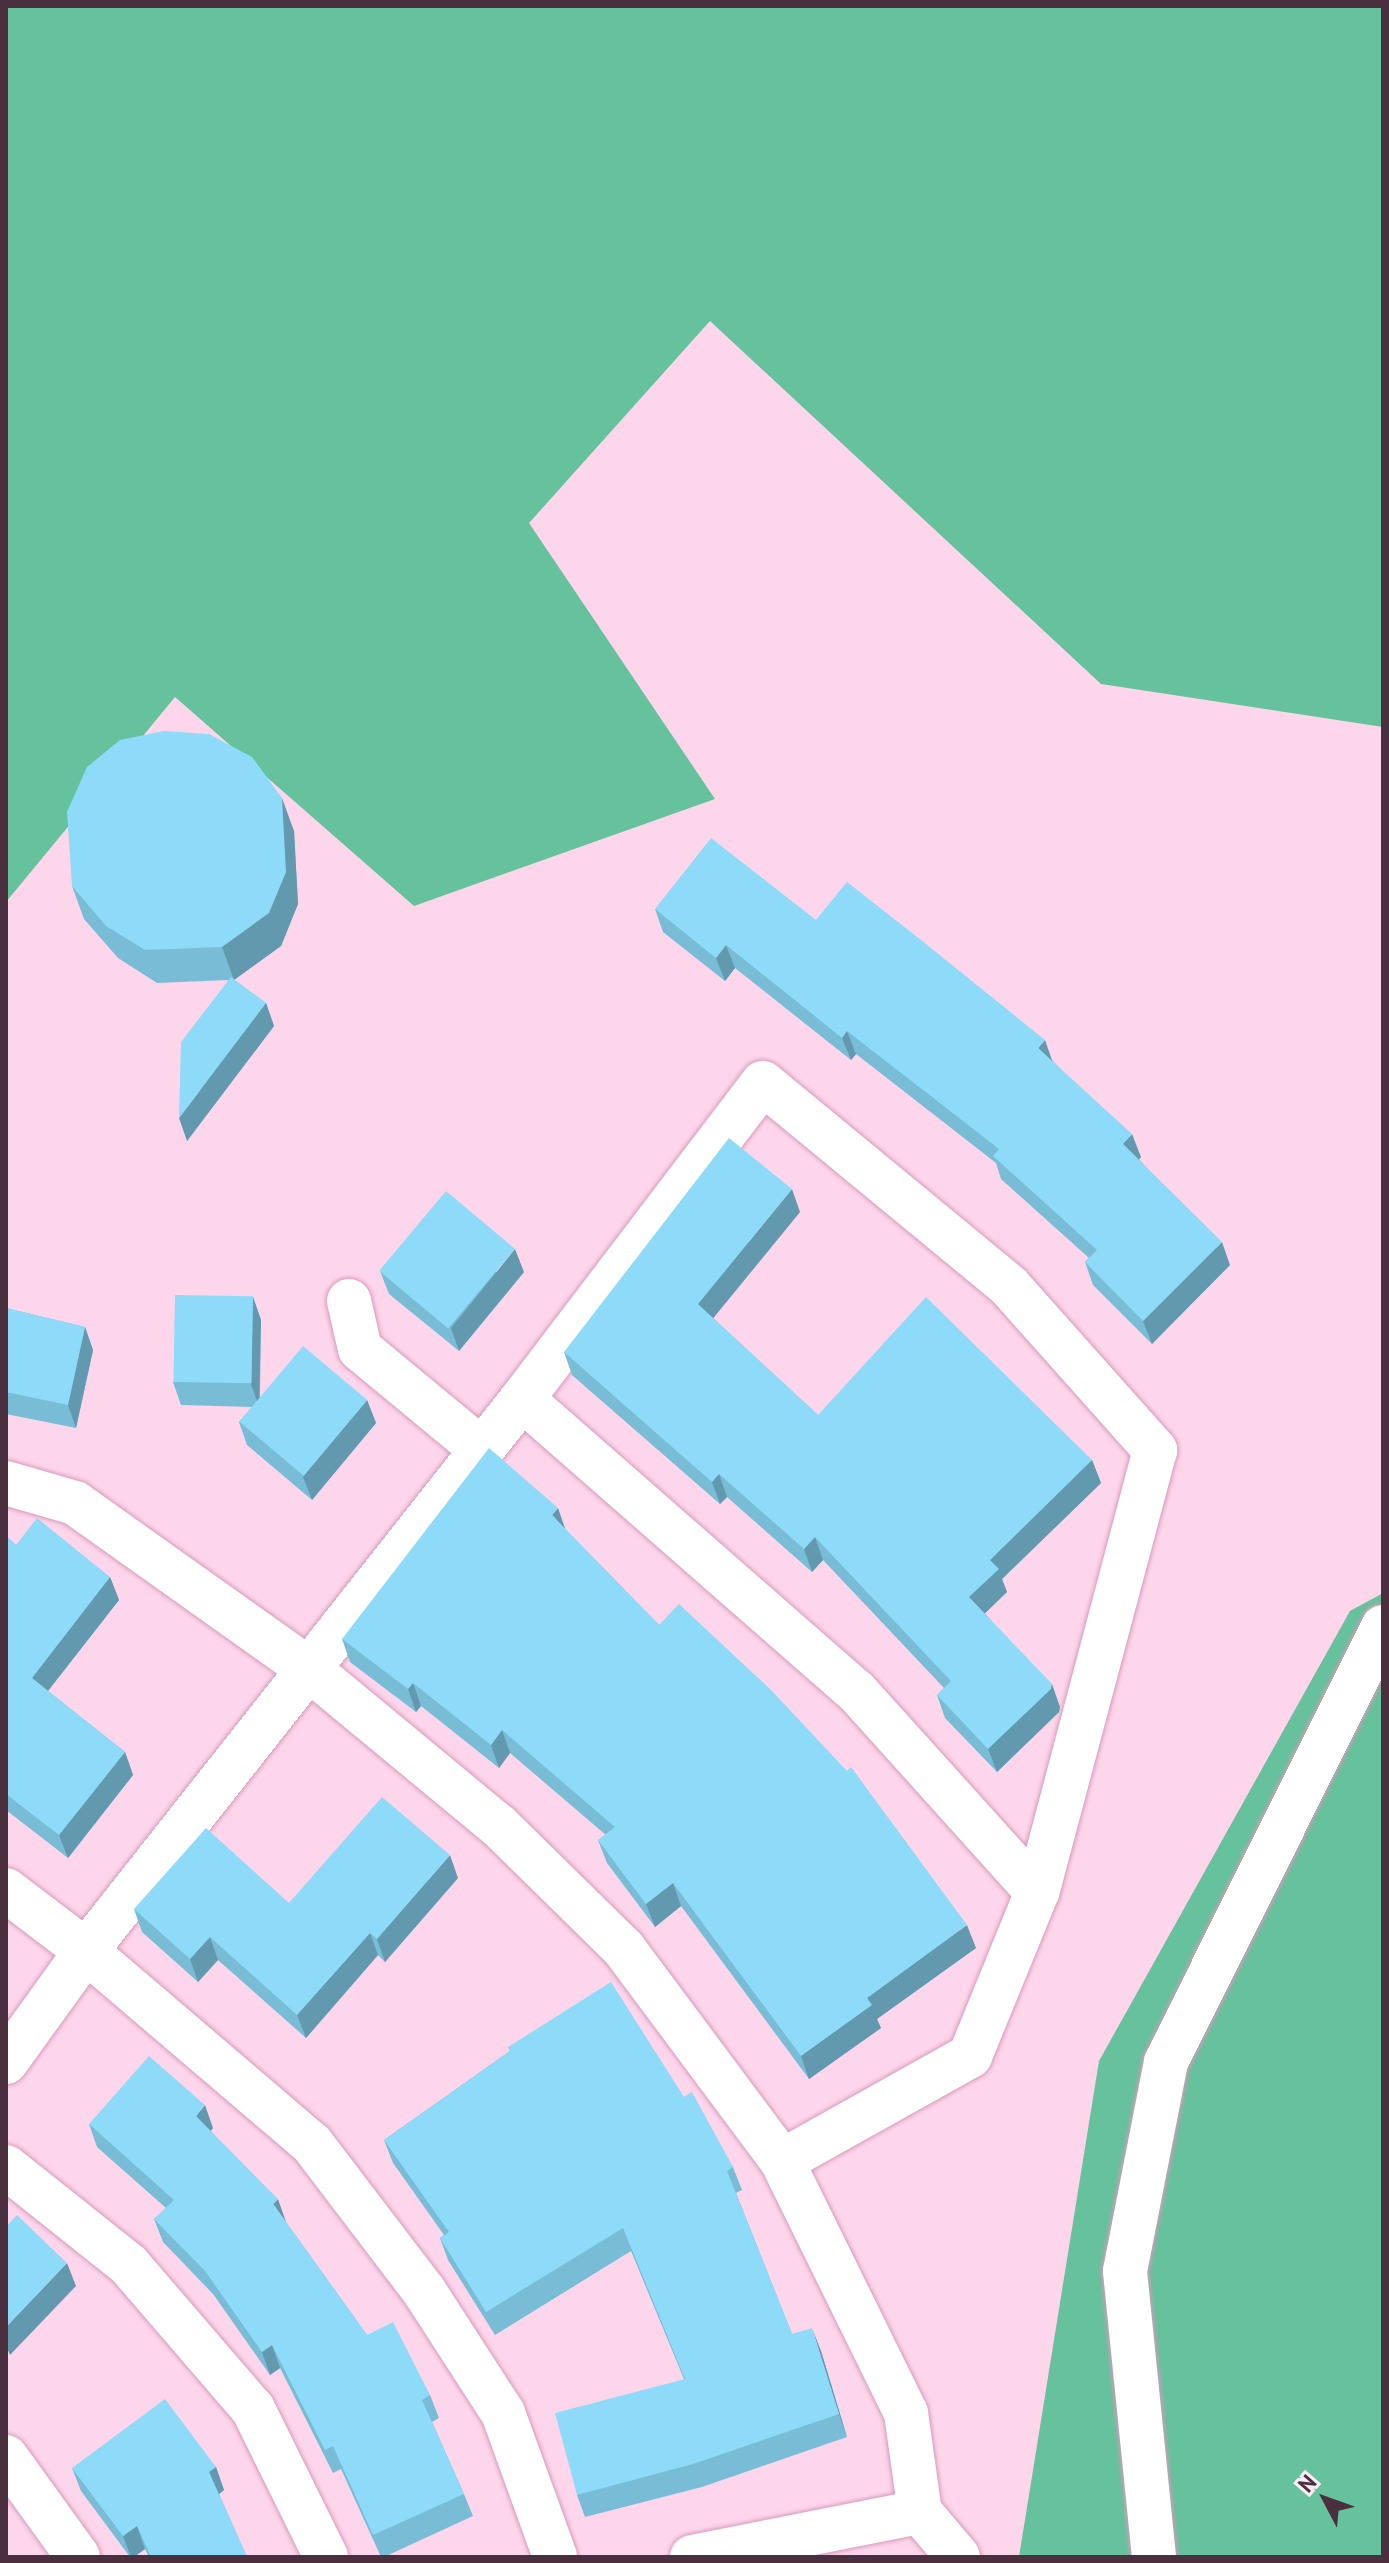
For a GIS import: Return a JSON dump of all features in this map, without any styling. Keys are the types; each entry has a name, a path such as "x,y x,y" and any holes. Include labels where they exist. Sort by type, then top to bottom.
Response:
{"street":[{"path":"6,2062 86,1951 522,1399 763,1083 1009,1286 1155,1450 1037,1892 970,2056 782,2161"},
{"path":"349,1301 360,1349 482,1450"},
{"path":"522,1399 856,1691 1037,1892"},
{"path":"6,1483 75,1503 309,1669 499,1826 624,1949 782,2161 906,2413 920,2512 958,2557"},
{"path":"1154,2557 1125,2271 1166,2062 1383,1627"},
{"path":"6,1890 86,1951 312,2144 424,2291 503,2413 555,2557"},
{"path":"6,2167 129,2265 253,2409 326,2557"},
{"path":"6,2457 78,2557"},
{"path":"692,2557 920,2512"}],"green space":[{"path":"6,6 1383,6 1383,727 1101,684 710,321 529,523 715,799 414,906 175,697 6,902"},
{"path":"1383,1593 1383,2557 1019,2557 1099,2061 1350,1611"}],"building":[{"path":"164,731 209,734 252,757 282,798 286,872 269,913 222,947 145,950 106,926 72,886 67,812 87,767 120,740"},
{"path":"711,838 816,920 847,882 921,940 1045,1040 1038,1048 1132,1134 1123,1144 1222,1242 1143,1321 1085,1262 1097,1250 993,1156 999,1149 847,1031 842,1038 726,945 716,958 655,909"},
{"path":"231,977 266,1003 179,1118 181,1042"},
{"path":"729,1138 792,1189 698,1304 818,1415 926,1297 1092,1460 990,1560 999,1569 969,1597 1052,1684 1051,1689 988,1749 937,1695 951,1681 815,1537 804,1549 719,1474 712,1482 564,1352"},
{"path":"446,1191 515,1249 448,1329 379,1271"},
{"path":"175,1295 253,1296 251,1383 173,1382"},
{"path":"6,1308 85,1327 68,1405 6,1392"},
{"path":"303,1346 367,1400 304,1476 239,1422"},
{"path":"489,1448 558,1508 552,1515 659,1625 679,1604 771,1690 847,1771 851,1767 967,1925 867,1998 872,2005 801,2056 673,1883 646,1904 598,1840 615,1827 502,1730 491,1745 413,1683 408,1689 342,1639"},
{"path":"37,1518 110,1577 32,1678 125,1752 59,1835 6,1794 6,1536 16,1545"},
{"path":"382,1797 450,1855 377,1939 370,1933 297,2015 210,1937 190,1959 134,1909 206,1828 289,1903"},
{"path":"611,1982 684,2097 692,2092 733,2167 727,2171 792,2334 812,2328 839,2414 693,2464 577,2495 555,2413 685,2379 623,2228 486,2312 440,2238 449,2232 384,2140 510,2051 508,2047"},
{"path":"149,2056 205,2105 196,2116 278,2199 273,2204 367,2335 393,2322 430,2395 422,2400 464,2494 373,2535 333,2446 325,2450 272,2345 262,2352 205,2271 154,2219 174,2200 89,2124"},
{"path":"17,2215 67,2263 6,2327 6,2227"},
{"path":"165,2399 216,2467 209,2472 247,2557 151,2557 137,2526 123,2536 72,2468"}]}
